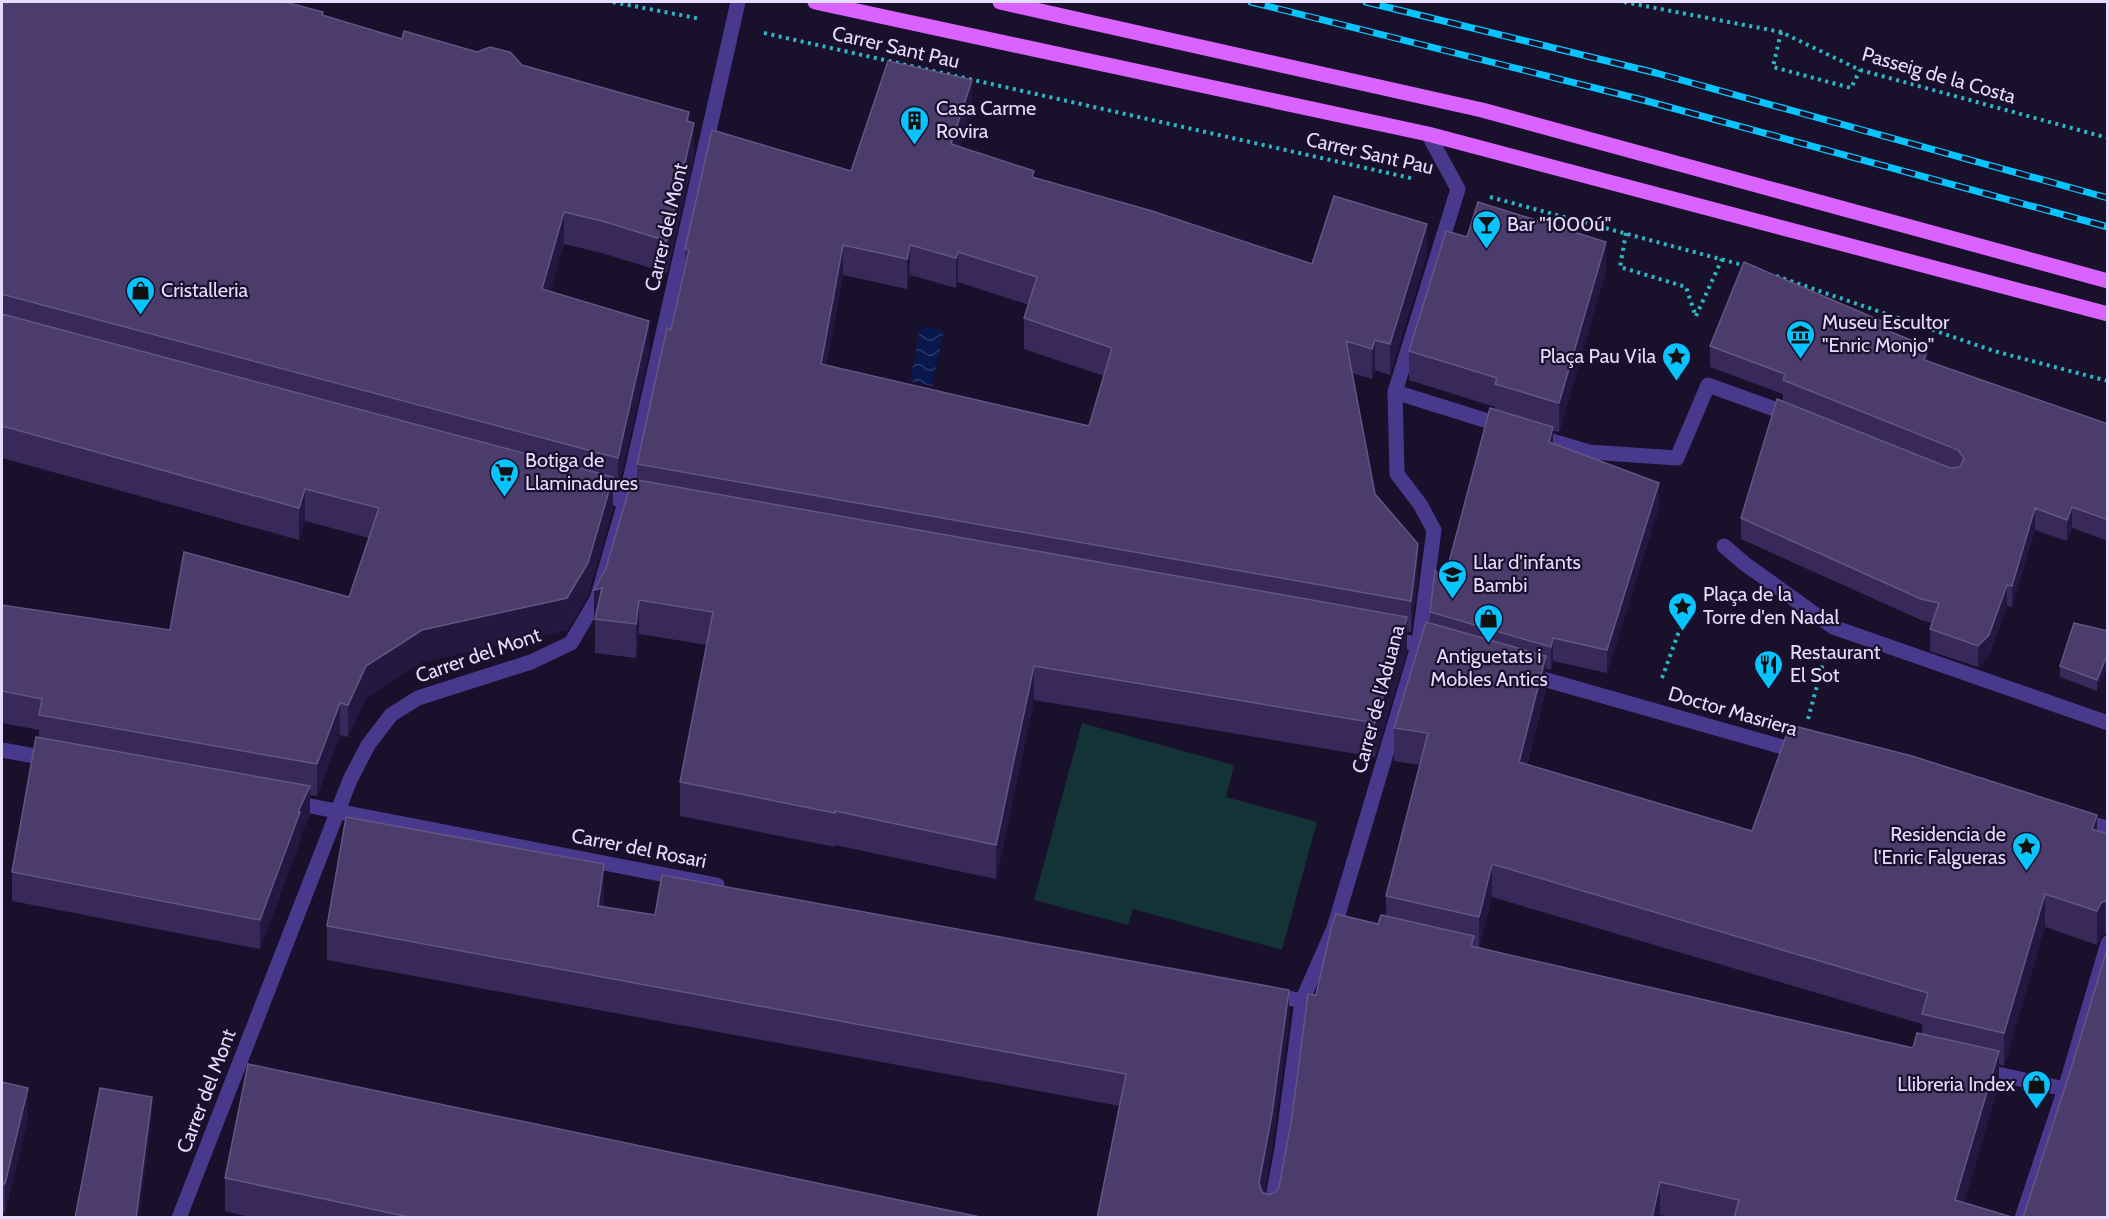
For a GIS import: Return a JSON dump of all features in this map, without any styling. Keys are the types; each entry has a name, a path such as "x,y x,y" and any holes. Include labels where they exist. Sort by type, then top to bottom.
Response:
{"main road":[{"path":"815,2 1428,134 2108,314"},
{"path":"1000,2 1482,110 2108,281"}],"street":[{"name":"Carrer del Mont","path":"179,1218 350,780 368,745 391,715 418,698 531,662 571,643 597,599 625,502 738,2"},
{"path":"1428,134 1458,189"},
{"name":"Carrer de l'Aduana","path":"1269,1218 1282,1149 1302,1001 1340,929 1419,643 1434,530 1420,504 1397,474 1395,392 1458,189"},
{"path":"1395,392 1588,452 1677,458 1708,385 1806,421"},
{"path":"579,490 660,508"},
{"path":"1724,546 1745,564 1833,627 2108,723"},
{"path":"1372,635 1419,643 1451,653"},
{"name":"Doctor Masriera","path":"1517,672 1805,753"},
{"path":"2,750 71,762"},
{"name":"Carrer del Rosari","path":"280,800 726,887"},
{"path":"2062,817 2108,828"},
{"path":"2022,1218 2065,1089 2108,943"},
{"path":"1255,992 1302,1001"},
{"path":"1960,1066 2065,1089"}],"path":[{"name":"Carrer Sant Pau","path":"613,2 733,26 1458,189 1751,267"},
{"name":"Passeig de la Costa","path":"1624,2 1781,32 1860,70 2108,138"},
{"path":"1781,32 1773,67 1851,88 1860,70"},
{"path":"1626,233 1620,267 1686,286 1696,317 1722,259"},
{"path":"1773,275 1994,351 2108,381"},
{"path":"1651,710 1690,601"},
{"path":"1805,753 1833,627"}],"green space":[{"path":"1082,723 1234,765 1226,797 1317,822 1282,950 1133,909 1128,925 1034,900"}],"water":[{"path":"921,326 944,331 932,386 910,381"}],"building":[{"path":"2,2 285,2 323,12 322,15 402,39 404,31 477,52 490,47 510,52 522,65 689,112 687,121 694,123 667,241 564,212 542,289 649,321 618,458 2,295"},
{"path":"888,61 972,80 951,144 1034,171 1032,177 1152,211 1312,264 1334,196 1427,224 1390,344 1375,340 1372,349 1346,341 1375,494 1418,544 1411,601 637,464 667,328 671,330 689,250 685,249 712,130 851,171","holes":["843,245 907,259 910,245 956,258 958,252 1037,277 1024,318 1112,348 1089,426 821,364"]},
{"path":"1478,202 1606,242 1559,403 1495,384 1497,378 1409,351 1446,231 1467,237"},
{"path":"1744,262 1893,326 1891,332 1928,347 1924,360 2108,424 2108,520 2072,507 2067,520 2035,508 2012,586 2007,585 1989,635 1978,646 1930,629 1939,603 1921,599 1741,518 1777,399 1950,468 1960,467 1964,458 1958,450 1783,380 1785,374 1710,346"},
{"path":"2,314 613,477 588,563 567,598 422,630 366,666 348,705 340,703 317,764 39,715 42,699 2,691 2,605 170,630 184,552 349,597 379,508 305,489 299,508 2,426"},
{"path":"1490,408 1553,427 1549,442 1659,483 1607,650 1553,638 1551,647 1430,612 1435,570 1444,581"},
{"path":"632,479 1407,617 1375,723 1034,666 996,845 835,811 835,813 680,782 713,612 639,600 636,624 595,619 602,588 594,590 606,568"},
{"path":"1426,622 1546,656 1519,762 1752,831 1790,725 1912,756 2097,815 2092,829 2108,834 2108,901 2101,903 2097,911 2045,894 2004,1033 1922,1014 1928,993 1492,864 1479,917 1386,896 1428,733 1394,728"},
{"path":"2074,623 2108,631 2108,653 2097,680 2060,666"},
{"path":"36,737 310,786 298,812 300,812 260,920 12,872"},
{"path":"346,817 604,864 598,906 655,915 662,875 1289,990 1272,1114 1259,1183 1262,1192 1268,1195 1276,1192 1279,1187 1292,1117 1308,994 1316,995 1336,914 1378,924 1381,915 1474,936 1471,946 1913,1048 1917,1033 1999,1051 1955,1200 2015,1218 1734,1218 1739,1200 1660,1182 1652,1218 1097,1218 1126,1074 327,926"},
{"path":"2108,946 2108,1218 2023,1218 2074,1059"},
{"path":"248,1064 985,1218 414,1218 225,1178"},
{"path":"2,1082 28,1088 5,1184 2,1183"},
{"path":"100,1088 152,1097 136,1218 75,1218"}],"railway":[{"path":"1251,2 1643,100 2108,227"},
{"path":"1366,2 1656,73 2108,198"}],"place":[{"name":"Casa Carme Rovira","path":"915,146"},
{"name":"Bar \"1000ú\"","path":"1486,250"},
{"name":"Cristalleria","path":"140,316"},
{"name":"Museu Escultor \"Enric Monjo\"","path":"1801,360"},
{"name":"Plaça Pau Vila","path":"1677,382"},
{"name":"Botiga de Llaminadures","path":"504,498"},
{"name":"Llar d'infants Bambi","path":"1452,600"},
{"name":"Plaça de la Torre d'en Nadal","path":"1682,632"},
{"name":"Antiguetats i Mobles Antics","path":"1489,644"},
{"name":"Restaurant El Sot","path":"1769,690"},
{"name":"Residencia de l'Enric Falgueras","path":"2027,872"},
{"name":"Llibreria Index","path":"2036,1110"}]}
